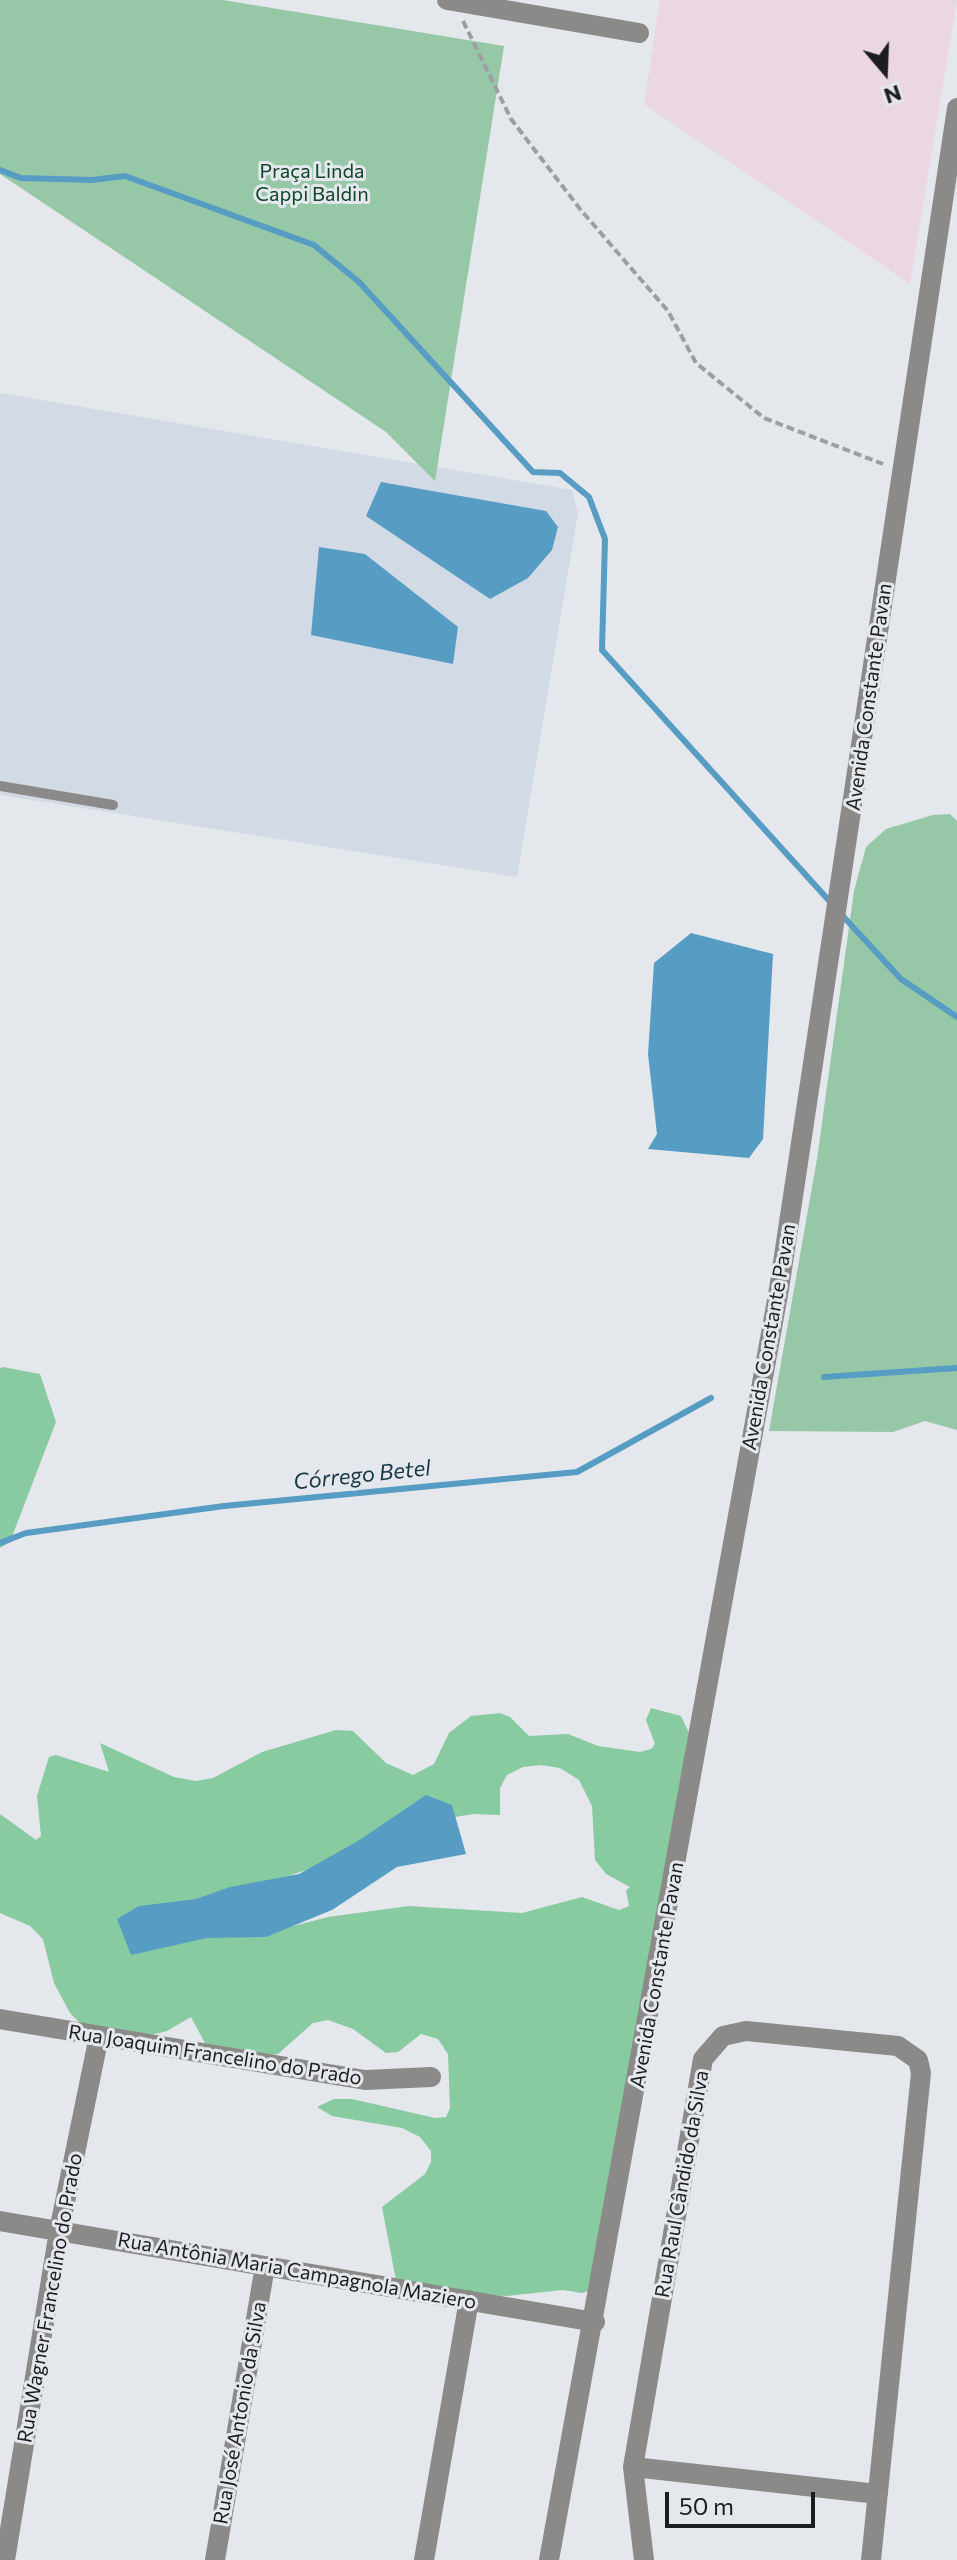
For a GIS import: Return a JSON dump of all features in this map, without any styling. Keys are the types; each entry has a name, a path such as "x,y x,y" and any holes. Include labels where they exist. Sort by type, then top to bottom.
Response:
{"street":[{"path":"450,1 555,9 639,33"},
{"name":"Avenida Constante Pavan","path":"549,2560 595,2322 779,1289 957,108"},
{"name":"Rua Joaquim Francelino do Prado","path":"0,2019 365,2080 431,2077"},
{"name":"Rua Raul Cândido da Silva","path":"644,2560 633,2467 707,2051 723,2036 746,2031 898,2046 918,2060 921,2087 871,2560"},
{"name":"Rua Wagner Francelino do Prado","path":"5,2560 59,2231 99,2036"},
{"name":"Rua Antônia Maria Campagnola Maziero","path":"0,2221 595,2322"},
{"name":"Rua José Antonio da Silva","path":"215,2560 265,2266"},
{"path":"424,2560 469,2300"},
{"path":"633,2467 878,2494"}],"lane":[{"path":"0,786 113,805"}],"path":[{"path":"450,1 511,119 580,209 668,311 696,363 764,418 902,471"}],"shaded area":[{"path":"660,0 957,0 910,284 644,104"},
{"path":"0,393 572,490 578,513 517,877 0,795"}],"green space":[{"name":"Praça Linda Cappi Baldin","path":"0,0 223,0 504,46 435,481 386,432 0,174"},
{"path":"950,814 957,821 957,1430 925,1421 893,1432 769,1431 817,1159 854,891 866,847 886,829 933,815"},
{"path":"0,1368 40,1374 56,1422 13,1534 18,1538 0,1548"},
{"path":"651,1708 681,1716 689,1733 592,2290 582,2293 563,2290 507,2296 398,2291 382,2207 425,2174 431,2162 431,2151 420,2137 402,2128 332,2116 317,2107 334,2099 352,2099 435,2118 446,2117 450,2108 448,2054 438,2039 421,2034 398,2052 386,2053 353,2029 328,2020 313,2023 278,2054 248,2059 206,2045 191,2017 167,2031 130,2040 86,2029 70,2013 54,1983 43,1939 30,1926 0,1913 0,1814 36,1840 41,1836 37,1796 49,1757 56,1755 109,1772 100,1743 174,1777 196,1781 213,1778 262,1752 336,1730 353,1731 386,1763 413,1775 434,1764 449,1733 471,1716 500,1713 510,1717 529,1736 568,1734 598,1746 640,1752 651,1749 655,1744 646,1720","holes":["541,1765 560,1768 579,1780 592,1806 595,1860 606,1874 630,1887 626,1890 629,1906 619,1910 582,1897 522,1913 409,1906 328,1917 255,1936 171,1916 347,1856 389,1827 474,1814 500,1815 500,1788 507,1775 523,1767"]}],"water":[{"path":"381,482 546,511 558,527 552,550 528,578 490,599 366,516"},
{"path":"319,547 365,554 458,627 453,664 311,635"},
{"path":"691,933 773,954 763,1139 749,1158 648,1149 657,1134 648,1054 654,963"},
{"path":"426,1795 452,1805 466,1854 397,1867 332,1910 266,1937 207,1938 131,1955 117,1919 139,1906 196,1899 230,1887 299,1874 358,1841"}],"waterway":[{"path":"0,170 21,178 92,180 125,176 314,245 359,282 533,472 560,473 589,497 605,539 602,650 833,905"},
{"path":"840,913 901,979 957,1017"},
{"name":"Córrego Betel","path":"824,1377 957,1368"},
{"name":"Córrego Betel","path":"0,1543 26,1533 224,1506 577,1472 711,1398"}]}
